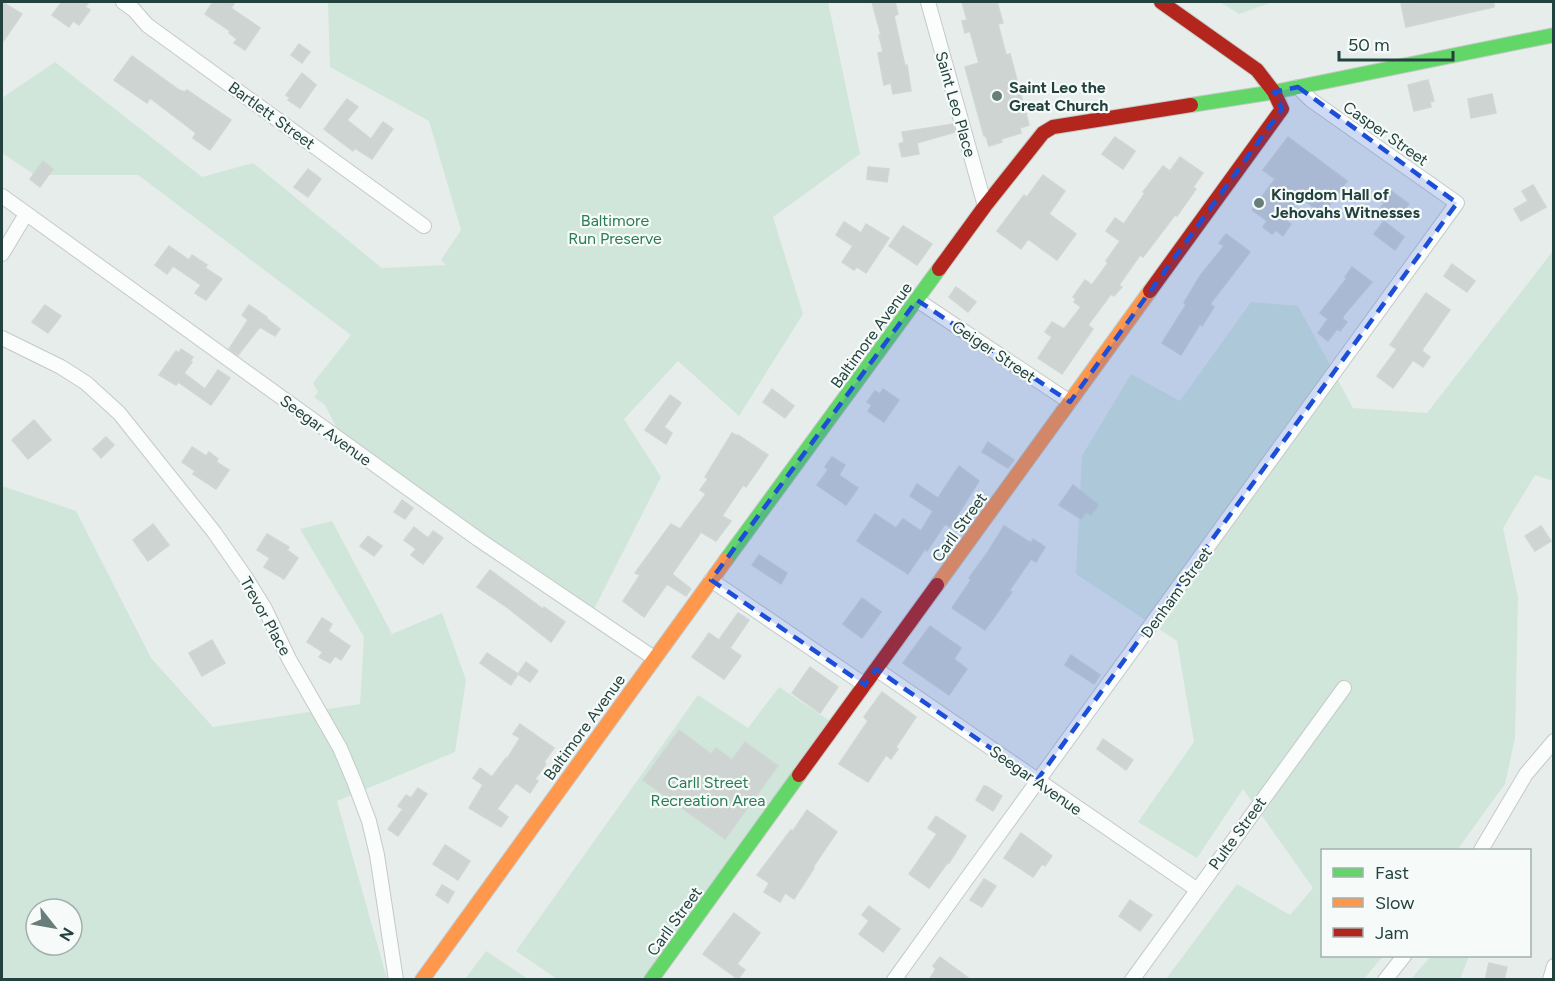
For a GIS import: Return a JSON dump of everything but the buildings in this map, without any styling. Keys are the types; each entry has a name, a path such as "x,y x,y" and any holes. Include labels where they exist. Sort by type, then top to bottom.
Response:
{"street":[{"name":"Saint Leo Place","path":"928,2 985,206"},
{"path":"1161,2 1257,70 1274,92"},
{"name":"Bartlett Street","path":"128,3 147,25 424,226"},
{"name":"Baltimore Avenue","path":"422,980 985,206 1043,133 1053,127 1274,92 1554,34"},
{"name":"Casper Street","path":"1298,87 1311,100 1457,203"},
{"name":"Carll Street","path":"651,980 1282,109 1274,92"},
{"name":"Seegar Avenue","path":"2,196 478,539 654,658"},
{"name":"Denham Street","path":"894,980 1457,203"},
{"path":"2,254 26,214"},
{"name":"Geiger Street","path":"917,300 1070,402"},
{"name":"Trevor Place","path":"2,338 61,367 86,383 119,413 214,532 246,578 340,748 369,821 377,855 396,980"},
{"path":"711,580 865,685"},
{"name":"Seegar Avenue","path":"876,669 1196,889"},
{"name":"Pulte Street","path":"1132,980 1344,688"},
{"path":"1482,849 1526,774 1554,741"},
{"path":"1385,980 1403,957"},
{"path":"1550,980 1554,966"}],"highlighted area":[{"path":"1298,87 1457,203 1037,780 876,669 865,685 711,580 917,300 1070,402 1282,109 1274,92"}],"green space":[{"name":"Baltimore Run Preserve","path":"328,2 828,2 860,154 773,217 803,314 739,416 678,361 624,419 661,477 591,615 344,443 325,405 314,397 318,392 313,383 351,335 138,175 35,175 2,153 2,98 55,62 202,177 253,163 382,268 446,265 441,260 461,230 429,121 330,67"},
{"path":"1220,2 1273,2 1239,14"},
{"path":"1553,251 1553,481 1535,475 1503,528 1518,597 1515,738 1505,784 1458,849 1321,849 1321,957 1382,957 1364,979 1166,979 1237,884 1290,915 1313,888 1243,789 1197,858 1138,822 1194,742 1177,641 1076,574 1082,456 1131,374 1180,401 1251,302 1298,306 1353,408 1427,413"},
{"path":"2,486 76,511 151,658 213,727 360,704 364,637 300,529 332,521 392,634 442,613 466,680 455,752 337,801 387,979 2,980"},
{"name":"Carll Street Recreation Area","path":"779,687 836,725 651,979 557,979 516,951 698,695 748,728"},
{"path":"486,951 528,979 465,979"},
{"path":"1430,957 1469,957 1460,979 1411,979"}],"traffic: fast":[{"path":"1191,105 1274,92 1554,35"},
{"path":"726,560 939,269"},
{"path":"651,980 799,775"}],"traffic: slow":[{"path":"937,585 1150,291"},
{"path":"422,980 726,560"}],"traffic: jam":[{"path":"1150,291 1282,109 1274,92 1257,70 1161,2"},
{"path":"939,269 1043,133 1053,127 1191,105"},
{"path":"799,775 937,585"}],"place":[{"name":"Saint Leo the Great Church","path":"997,96"},
{"name":"Kingdom Hall of Jehovahs Witnesses","path":"1259,203"}]}
